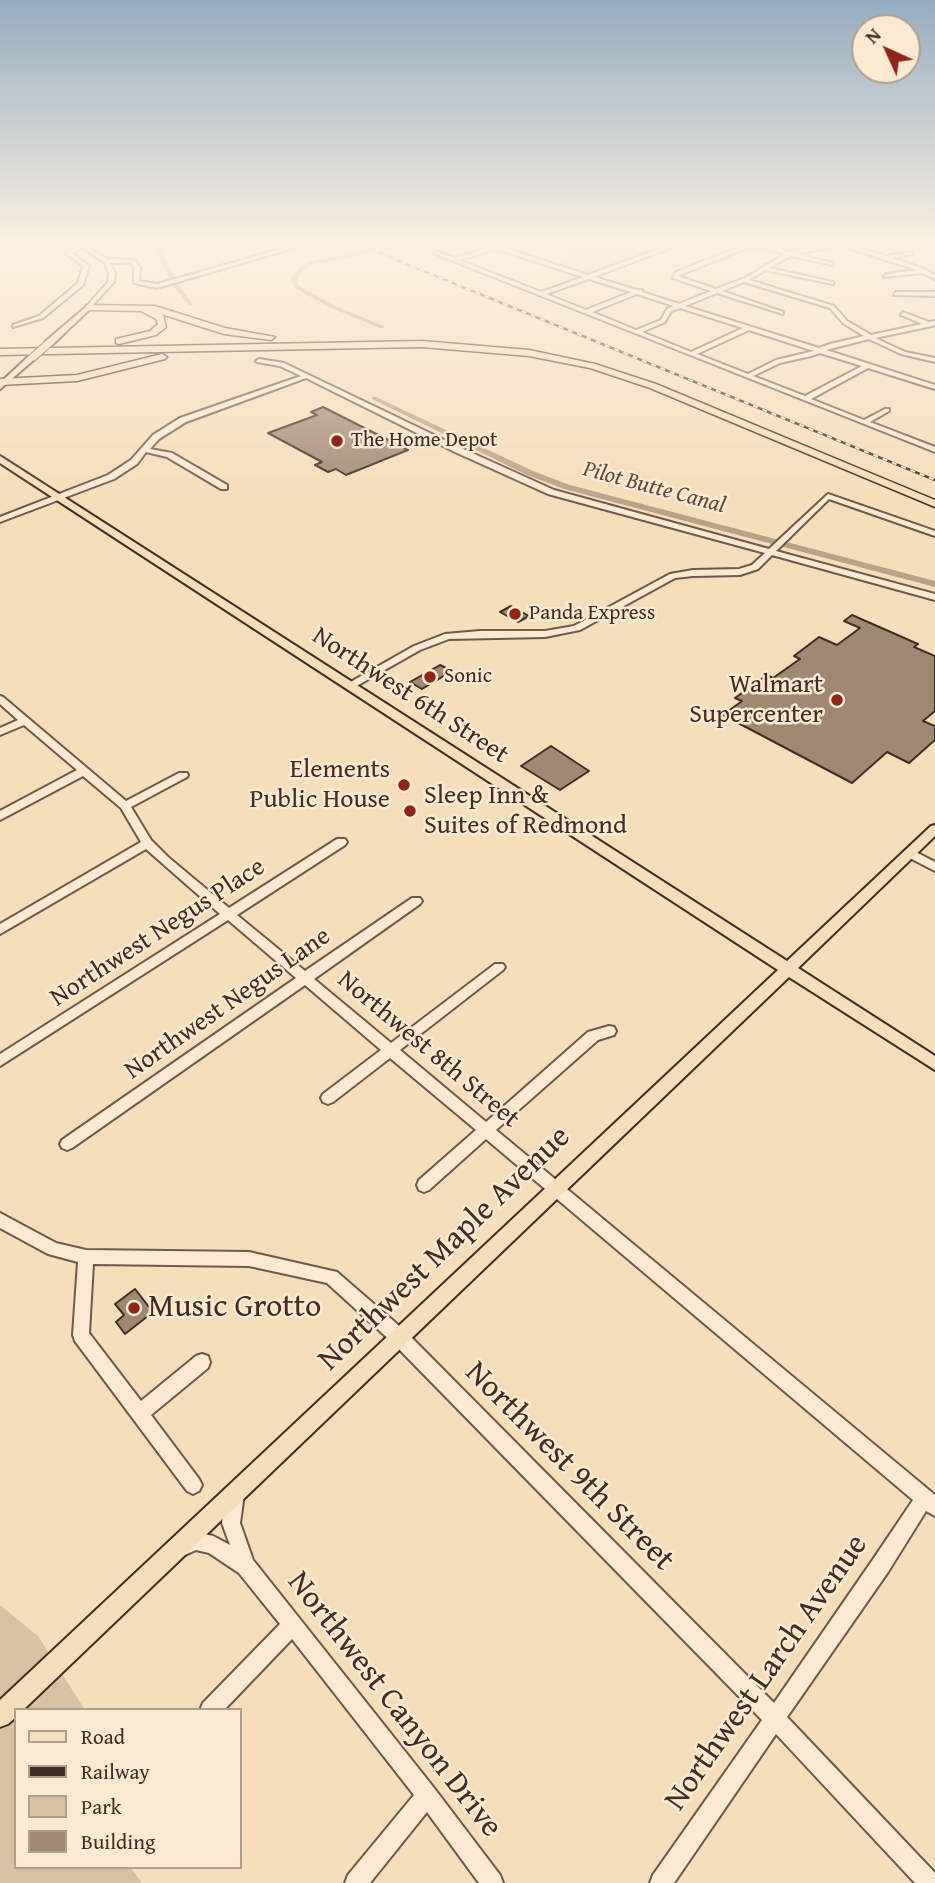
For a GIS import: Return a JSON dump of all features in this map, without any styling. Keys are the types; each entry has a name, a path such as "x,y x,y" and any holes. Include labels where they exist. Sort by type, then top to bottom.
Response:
{"highway":[{"path":"0,349 121,341 156,331"},
{"path":"229,331 243,335 425,341 531,349 627,372 935,498"},
{"path":"0,349 425,341"},
{"path":"0,349 422,344 495,349 592,366 673,394 935,505"},
{"path":"2,384 77,378 148,360 189,354 357,345"}],"main road":[{"path":"2,384 62,331"},
{"name":"Northwest 6th Street","path":"0,459 935,1064"},
{"name":"Northwest Maple Avenue","path":"0,1716 935,829"}],"street":[{"path":"634,331 934,449"},
{"path":"691,354 742,331"},
{"path":"763,331 935,387"},
{"path":"861,331 903,353 935,360"},
{"path":"748,376 778,361 809,355 832,345 900,331"},
{"path":"259,361 275,362 538,487 775,550 935,597"},
{"path":"805,399 868,365"},
{"path":"0,520 121,471 156,437 183,419 306,376"},
{"path":"865,422 887,410"},
{"path":"145,450 169,455 224,487"},
{"path":"350,686 417,648 448,636 545,634 577,628 660,581 684,574 740,572 755,567 828,496 935,534"},
{"name":"Northwest 8th Street","path":"0,699 125,806 147,843 229,915 930,1503"},
{"path":"0,732 25,720"},
{"path":"0,816 84,771"},
{"path":"125,806 183,775"},
{"name":"Northwest Negus Place","path":"0,1061 341,842"},
{"path":"0,930 147,843"},
{"path":"910,853 935,867"},
{"name":"Northwest Negus Lane","path":"67,1144 416,901"},
{"path":"328,1098 499,967"},
{"path":"424,1185 593,1035 609,1031"},
{"path":"0,1220 53,1249 86,1257 81,1335 193,1485"},
{"name":"Northwest 9th Street","path":"86,1257 249,1259 331,1277 398,1337 775,1720 930,1883"},
{"path":"139,1413 202,1362"},
{"name":"Northwest Canyon Drive","path":"235,1493 231,1522 246,1566 427,1795 492,1883"},
{"name":"Northwest Larch Avenue","path":"661,1883 930,1503"},
{"name":"Northwest Canyon Drive","path":"175,1550 196,1541 213,1545 246,1566"},
{"path":"212,1708 292,1625"},
{"path":"356,1883 427,1795"}],"green space":[{"path":"0,1605 38,1636 84,1708 14,1708 14,1869 132,1869 142,1883 0,1883"}],"building":[{"name":"The Home Depot","path":"323,407 408,450 346,475 336,469 328,472 315,465 322,462 268,433 317,415 311,412"},
{"name":"Panda Express","path":"511,606 529,616 518,622 500,612"},
{"name":"Walmart Supercenter","path":"852,615 918,644 914,647 935,656 935,711 923,721 935,726 935,740 909,763 887,752 852,783 723,715 742,701 735,698 767,675 773,678 800,659 794,656 819,637 837,645 860,628 844,621"},
{"name":"Sonic","path":"440,665 452,671 422,689 410,682"},
{"path":"551,746 589,771 560,790 521,766"},
{"name":"Music Grotto","path":"135,1289 153,1312 125,1334 116,1322 124,1315 115,1304"}],"waterway":[{"name":"Pilot Butte Canal","path":"374,398 530,473 567,487 935,584"}],"railway":[{"path":"570,331 935,480"}],"place":[{"name":"The Home Depot","path":"337,441"},
{"name":"Panda Express","path":"515,614"},
{"name":"Sonic","path":"430,677"},
{"name":"Walmart Supercenter","path":"837,700"},
{"name":"Elements Public House","path":"404,785"},
{"name":"Sleep Inn & Suites of Redmond","path":"410,811"},
{"name":"Music Grotto","path":"134,1308"}]}
